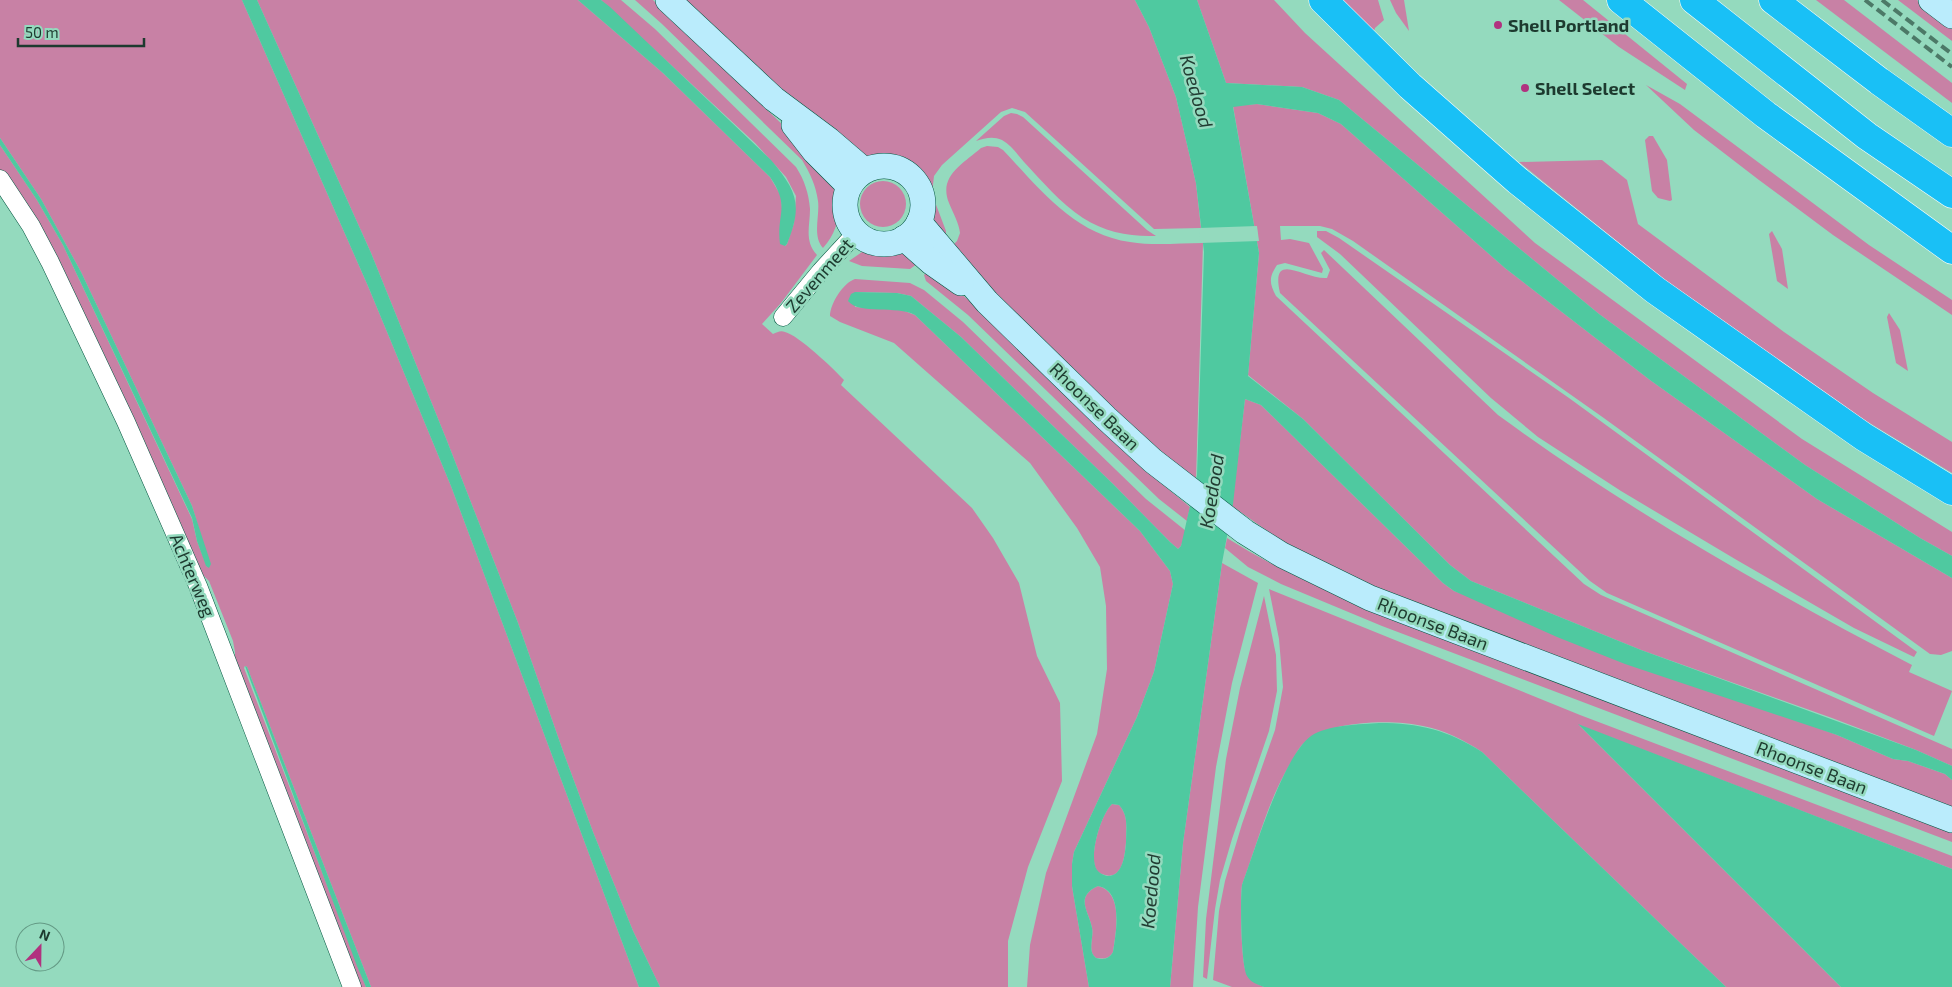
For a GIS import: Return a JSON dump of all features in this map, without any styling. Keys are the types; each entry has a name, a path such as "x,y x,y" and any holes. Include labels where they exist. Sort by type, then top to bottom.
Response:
{"highway":[{"path":"1323,0 1410,86 1518,181 1655,290 1864,437 1952,491"},
{"path":"1621,0 1766,116 1952,250"},
{"path":"1694,0 1867,136 1952,194"},
{"path":"1773,0 1879,81 1952,133"}],"main road":[{"path":"668,0 774,100 816,152 857,178"},
{"path":"1931,0 1952,16"},
{"path":"888,165 910,175 918,185 922,197 923,210 912,230 892,243 879,244 867,240 856,233 850,225 845,211 845,195 857,178 876,166 888,165"},
{"name":"Rhoonse Baan","path":"912,230 931,262 987,302 1106,418 1178,482 1245,532 1282,555 1370,598 1952,820"}],"street":[{"name":"Achterweg","path":"0,178 31,226 50,262 126,422 194,576 352,987"},
{"name":"Zevenmeet","path":"782,317 856,233"}],"shaded area":[{"path":"0,0 242,0 368,286 451,486 639,987 371,987 245,666 244,668 366,987 355,987 235,668 233,641 209,581 195,567 0,172 0,145 37,200 63,245 192,519 197,541 207,567 203,542 192,506 81,272 41,199 0,138"},
{"path":"257,0 578,0 663,73 770,177 781,196 785,246 794,223 796,196 786,177 755,143 601,0 621,0 655,29 796,167 807,192 810,209 809,239 817,255 781,303 762,324 773,334 782,331 791,334 816,353 844,380 841,385 972,508 993,538 1019,583 1037,656 1060,703 1062,781 1028,867 1008,941 1008,987 660,987 633,931 593,832 518,623 371,253"},
{"path":"635,0 653,0 787,129 837,187 838,219 833,234 823,248 817,232 817,195 808,170 802,160"},
{"path":"681,0 1135,0 1149,27 1176,97 1196,183 1201,228 1154,229 1025,112 1012,108 1001,112 942,165 934,176 932,194 946,235 929,214 927,190 920,176 914,170 894,160 866,159 852,153"},
{"path":"1197,0 1274,0 1305,33 1535,243 1802,439 1952,532 1952,556 1920,538 1805,465 1599,314 1339,100 1302,87 1226,83"},
{"path":"1340,0 1378,0 1384,20 1374,31"},
{"path":"1390,0 1404,0 1409,31 1396,13"},
{"path":"1559,0 1583,0 1687,84 1685,90 1619,47"},
{"path":"1816,0 1844,0 1952,83 1952,103"},
{"path":"1898,0 1917,0 1952,28 1952,41"},
{"path":"1646,85 1680,104 1869,245 1952,300 1952,315 1833,235 1759,180 1694,130"},
{"path":"1257,104 1318,113 1341,124 1505,268 1650,380 1817,499 1952,578 1952,651 1941,655 1930,654 1601,416 1353,241 1332,229 1320,226 1280,226 1281,240 1290,239 1309,243 1323,269 1322,273 1285,263 1277,265 1272,273 1271,280 1276,296 1584,584 1601,595 1952,749 1952,766 1832,718 1641,650 1471,581 1450,565 1303,419 1248,375 1259,253 1233,106"},
{"path":"1011,113 1023,117 1147,230 1156,236 1118,233 1091,223 1059,199 1005,142 992,138 976,141 1004,116"},
{"path":"1649,136 1653,136 1667,160 1672,200 1670,201 1658,198 1652,191 1645,140"},
{"path":"987,146 998,147 1003,150 1059,208 1092,230 1130,242 1157,244 1203,243 1196,480 1130,428 950,248 957,241 960,233 946,194 947,185 954,171 960,165 981,148"},
{"path":"1602,160 1627,180 1638,224 1784,332 1873,393 1952,442 1952,473 1863,419 1676,289 1519,162"},
{"path":"878,181 888,181 902,191 906,204 902,217 896,223 888,227 878,227 864,217 860,209 860,199 870,185"},
{"path":"1317,231 1326,231 1339,238 1569,398 1917,652 1914,657 1854,628 1735,559 1621,491 1538,437 1491,398 1340,254 1317,237"},
{"path":"1772,231 1782,249 1788,289 1777,281 1769,234"},
{"path":"873,250 905,251 921,261 910,269 862,266 849,261 862,252"},
{"path":"1324,250 1498,415 1547,450 1597,484 1700,548 1805,608 1912,665 1909,672 1952,691 1934,736 1607,593 1590,581 1280,293 1278,280 1280,272 1285,269 1327,278 1330,270 1321,253"},
{"path":"930,269 981,310 1161,483 1190,507 1187,521 1159,499 968,315 926,281 924,275"},
{"path":"855,279 910,283 924,290 963,322 1146,499 1186,531 1181,546 1178,549 961,337 911,296 897,293 855,292 855,307 902,310 915,315 1140,531 1170,571 1173,584 1154,672 1137,717 1074,852 1072,886 1089,987 1027,987 1030,945 1046,873 1097,734 1107,669 1106,606 1100,567 1077,528 1030,463 894,343 840,322 830,316 832,306 838,294 850,281"},
{"path":"1889,313 1900,330 1908,371 1896,363 1887,317"},
{"path":"1245,399 1261,405 1443,583 1454,591 1837,735 1893,759 1908,761 1945,774 1952,780 1952,810 1375,590 1303,556 1232,506"},
{"path":"1227,538 1284,570 1362,606 1952,831 1952,842 1382,626 1281,584 1248,567 1225,548"},
{"path":"1222,563 1258,583 1232,683 1216,767 1198,907 1193,987 1170,987 1183,843"},
{"path":"1269,589 1580,715 1952,856 1952,869 1579,725 1841,987 1726,987 1482,752 1468,743 1439,730 1410,724 1377,722 1342,726 1326,730 1313,737 1302,745 1298,751 1277,790 1242,885 1241,916 1244,965 1249,978 1264,987 1232,987 1213,980 1219,911 1225,881 1242,824 1275,730 1283,687 1279,639"},
{"path":"1264,596 1276,655 1277,691 1269,731 1220,880 1207,979 1203,977 1206,919 1226,759 1240,688"},
{"path":"1112,804 1119,805 1126,818 1126,847 1122,865 1116,874 1111,876 1097,871 1094,854 1100,825"},
{"path":"1098,886 1112,896 1116,914 1116,935 1113,952 1110,956 1104,958 1096,958 1093,955 1091,948 1092,928 1085,905 1087,895"}],"water":[{"path":"242,0 257,0 371,253 518,623 593,832 633,931 660,987 639,987 451,486 368,286"},
{"path":"578,0 601,0 610,7 771,160 787,181 795,199 795,219 785,246 780,244 779,234 780,196 770,177 663,73"},
{"name":"Koedood","path":"1135,0 1197,0 1226,83 1302,87 1339,100 1599,314 1805,465 1920,538 1952,556 1952,578 1817,499 1650,380 1505,268 1341,124 1318,113 1257,104 1233,107 1259,253 1248,376 1303,419 1450,565 1471,581 1641,650 1916,750 1952,766 1952,780 1945,774 1908,761 1893,759 1837,735 1625,664 1557,637 1454,591 1443,583 1261,405 1245,399 1233,504 1222,563 1183,843 1170,987 1089,987 1072,886 1074,852 1137,717 1154,672 1173,584 1170,571 1140,531 915,315 907,312 861,308 848,301 851,294 855,292 897,293 911,296 961,337 1178,549 1181,546 1197,475 1204,252 1196,183 1176,97 1149,27","holes":["1112,804 1119,805 1124,814 1126,843 1124,859 1120,869 1117,873 1107,876 1097,870 1094,856 1100,826","1098,886 1106,889 1112,896 1116,914 1116,934 1113,952 1108,958 1104,959 1096,958 1093,955 1091,948 1092,928 1085,905 1087,895"]},
{"path":"0,138 41,199 81,272 192,506 211,564 209,568 206,566 197,541 192,518 63,245 37,200 0,145"},
{"path":"245,666 371,987 366,987 357,966"},
{"path":"1379,723 1407,724 1433,729 1457,738 1482,752 1726,987 1264,987 1252,982 1247,976 1243,959 1242,885 1280,783 1290,763 1311,736 1335,727"},
{"path":"1578,724 1952,869 1952,987 1841,987"}],"pier":[{"path":"1257,226 1259,241 1200,243 1199,228"}],"railway":[{"path":"1865,0 1952,67"},
{"path":"1882,0 1952,54"}],"place":[{"name":"Shell Portland","path":"1498,25"},
{"name":"Shell Select","path":"1525,88"}]}
